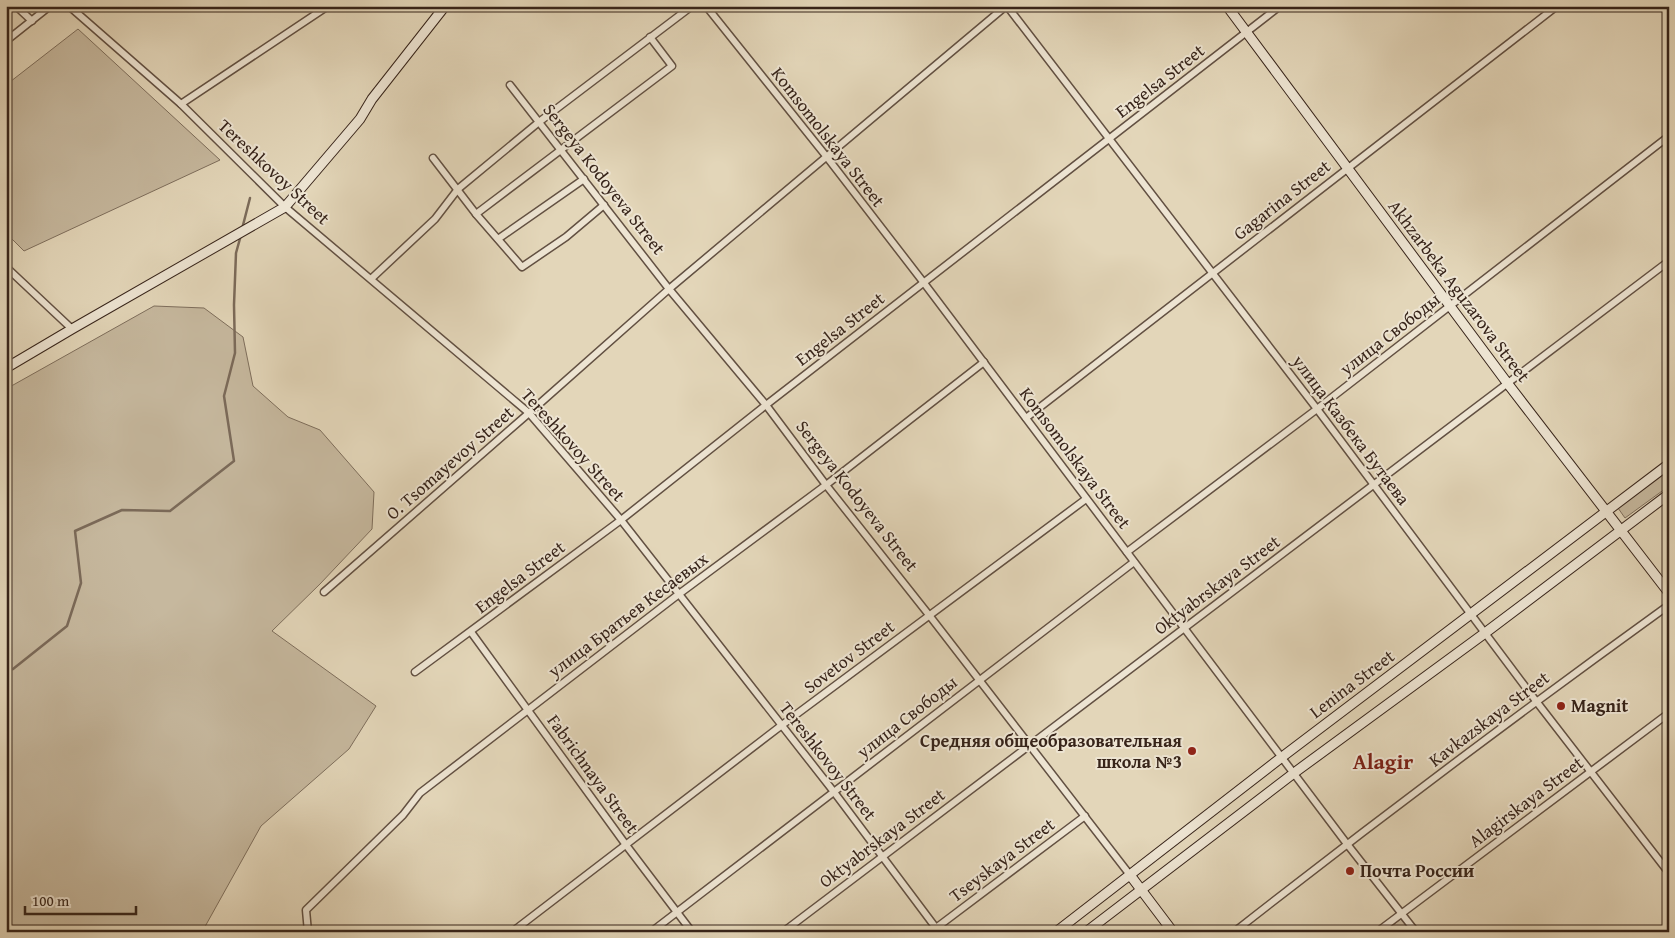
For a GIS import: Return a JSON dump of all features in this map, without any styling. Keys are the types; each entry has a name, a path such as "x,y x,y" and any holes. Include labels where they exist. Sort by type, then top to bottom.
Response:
{"street":[{"path":"16,6 32,21"},
{"path":"6,41 50,6"},
{"name":"Tereshkovoy Street","path":"69,6 180,104 285,207 529,414 621,520 680,594 834,792 938,930"},
{"path":"180,104 328,6"},
{"path":"6,368 285,207 360,119 372,99 445,6"},
{"path":"371,280 435,219 458,188 540,122 692,6"},
{"name":"Komsomolskaya Street","path":"706,6 826,156 924,283 1347,844 1416,932"},
{"name":"O. Tsomayevoy Street","path":"324,592 529,414 669,288 1007,6"},
{"name":"улица Казбека Бутаева","path":"1007,6 1317,409 1536,701 1669,874"},
{"name":"Akhzarbeka Aguzarova Street","path":"1227,6 1508,384 1669,593"},
{"name":"Engelsa Street","path":"415,672 621,520 766,405 1280,6"},
{"name":"Gagarina Street","path":"1026,418 1557,6"},
{"path":"476,214 672,66 650,37"},
{"name":"Sergeya Kodoyeva Street","path":"510,84 669,288 766,405 826,485 1085,816 1172,932"},
{"name":"улица Свободы","path":"1127,552 1317,409 1669,136"},
{"path":"433,158 458,188 476,214 522,267 566,237 604,205"},
{"path":"498,240 584,179"},
{"name":"Oktyabrskaya Street","path":"782,932 1669,261"},
{"path":"6,267 72,329"},
{"name":"улица Братьев Кесаевых","path":"308,932 306,910 404,815 420,793 826,485 984,362"},
{"name":"Lenina Street","path":"1056,932 1282,757 1669,464"},
{"path":"1086,932 1294,773 1485,633 1669,494"},
{"name":"Sovetov Street","path":"512,932 782,725 1086,499"},
{"name":"улица Свободы","path":"651,932 1134,562"},
{"name":"Kavkazskaya Street","path":"1234,932 1536,701 1669,605"},
{"name":"Fabrichnaya Street","path":"471,632 626,845 692,932"},
{"name":"Alagirskaya Street","path":"1377,932 1669,713"},
{"name":"Tseyskaya Street","path":"938,930 1085,816"}],"shaded area":[{"path":"78,29 220,160 24,251 6,233 6,85"},
{"path":"154,306 204,308 243,337 253,386 288,417 320,430 374,492 372,529 272,631 376,706 349,749 261,826 202,932 6,932 6,389"},
{"path":"1669,470 1669,486 1625,518 1618,508"},
{"path":"1401,919 1411,932 1384,932"}],"waterway":[{"path":"242,229 250,198"},
{"path":"6,671 13,669 67,626 81,583 75,531 122,510 170,511 234,461 224,396 235,353 236,253 241,235"},
{"path":"6,926 9,926 6,931"}],"place":[{"name":"Magnit","path":"1561,706"},
{"name":"Средняя общеобразовательная школа №3","path":"1192,751"},
{"name":"Почта России","path":"1350,871"}],"district":[{"name":"Alagir","path":"1383,761"}]}
